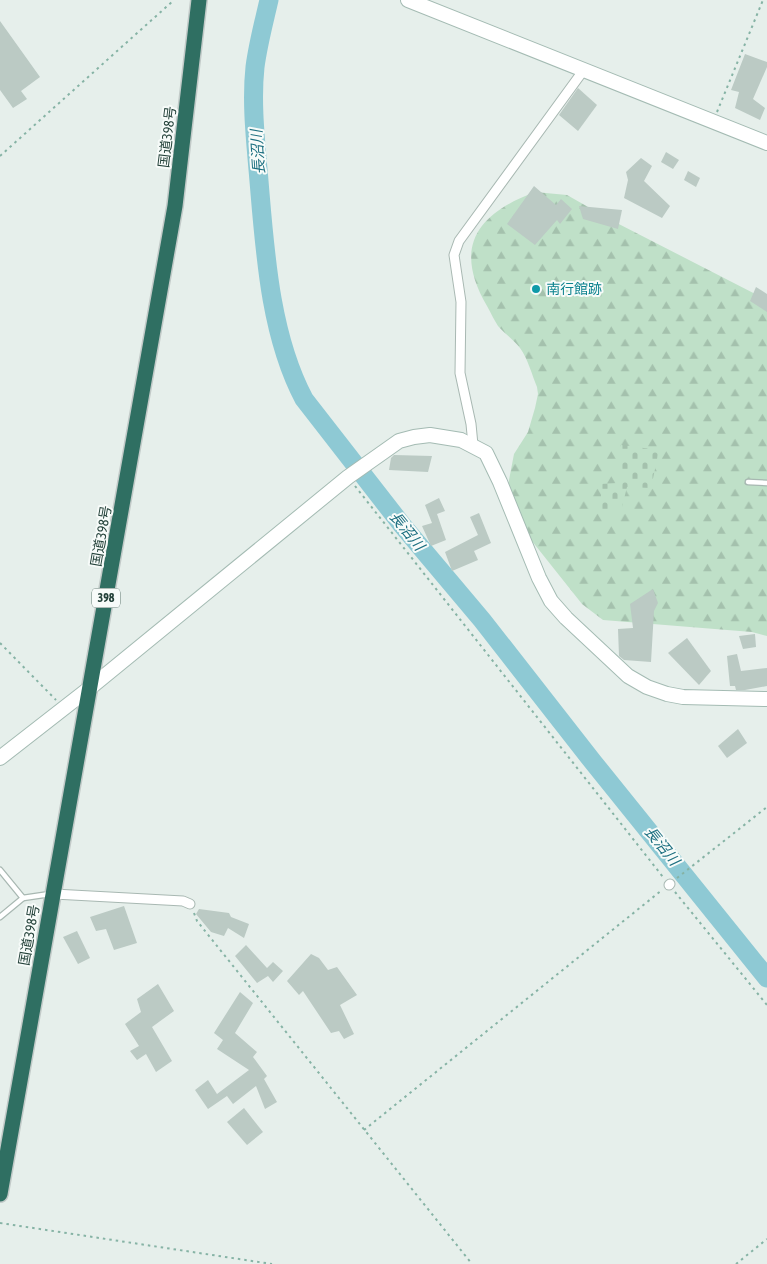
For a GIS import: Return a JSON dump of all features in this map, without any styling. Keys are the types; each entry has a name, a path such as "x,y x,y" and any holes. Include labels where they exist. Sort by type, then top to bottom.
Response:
{"highway":[{"name":"国道398号","path":"0,1194 175,206 199,0"}],"street":[{"path":"408,0 767,143"},
{"path":"473,445 471,424 460,373 461,302 454,255 459,241 583,71"},
{"path":"0,758 91,687 348,477 399,442 414,436 446,436 473,445 486,453 551,601 566,618 628,676 647,687 682,697 767,699"},
{"path":"54,894 183,901 190,904"}],"lane":[{"path":"748,482 767,483"},
{"path":"0,870 23,898"},
{"path":"0,917 23,898 54,894"}],"path":[{"path":"0,156 174,0"},
{"path":"713,121 763,0"},
{"path":"348,477 502,675 767,1005"},
{"path":"0,643 64,708"},
{"path":"364,1130 767,807"},
{"path":"190,904 198,921 472,1264"},
{"path":"0,1223 272,1264"},
{"path":"736,1264 767,1239"}],"green space":[{"path":"535,192 567,195 611,220 767,300 767,636 752,632 603,620 582,604 516,521 508,501 509,480 514,454 528,432 538,394 537,387 523,352 498,326 477,285 472,267 472,250 476,235 485,222 498,211"},
{"path":"621,445 659,450 651,488 627,487 621,511 601,512 601,484 618,483"}],"building":[{"path":"0,21 40,77 21,91 27,99 13,108 0,90"},
{"path":"745,54 767,62 767,67 753,99 765,108 760,120 735,108 739,92 731,90"},
{"path":"578,88 597,105 578,131 559,115"},
{"path":"666,152 679,160 673,169 661,162"},
{"path":"641,158 652,166 644,181 670,206 662,218 624,198 628,180 626,172"},
{"path":"688,171 700,178 696,187 684,180"},
{"path":"534,186 556,205 561,199 572,209 560,224 557,220 535,245 507,224"},
{"path":"579,206 622,210 618,229 583,219"},
{"path":"756,287 767,294 767,312 750,301"},
{"path":"394,455 432,456 428,472 389,470 391,458"},
{"path":"439,498 445,511 437,514 446,540 431,546 422,526 432,523 425,505"},
{"path":"479,513 491,543 474,551 478,560 452,571 445,552 478,535 470,517"},
{"path":"653,589 658,603 654,611 651,662 624,660 619,656 618,629 633,628 630,604"},
{"path":"755,634 756,647 743,649 739,636"},
{"path":"687,638 711,671 699,685 668,653"},
{"path":"737,654 741,671 767,668 767,686 736,690 735,686 730,686 727,656"},
{"path":"738,729 747,743 727,758 718,746"},
{"path":"124,906 137,943 114,950 106,929 96,931 90,917"},
{"path":"199,909 229,913 231,917 249,924 244,938 228,928 224,936 211,932 196,914"},
{"path":"77,931 90,958 78,964 63,937"},
{"path":"246,945 267,968 273,962 283,971 273,982 268,976 257,983 235,956"},
{"path":"311,954 319,958 328,970 337,967 357,995 340,1005 354,1034 344,1039 339,1031 331,1033 303,991 299,995 287,981"},
{"path":"158,984 174,1011 152,1027 172,1061 156,1072 146,1054 137,1060 130,1051 139,1046 125,1024 141,1012 137,999"},
{"path":"240,992 253,1003 235,1033 257,1052 253,1057 267,1076 264,1079 277,1102 265,1109 256,1086 233,1104 227,1096 208,1109 195,1090 208,1080 217,1094 249,1070 217,1049 223,1040 214,1033"},
{"path":"244,1108 263,1132 247,1145 227,1122"}],"waterway":[{"name":"長沼川","path":"269,0 258,50 254,81 254,124 261,208 276,321 283,348 304,399 402,525 482,620 593,762 767,978"}],"place":[{"name":"南行館跡","path":"536,289"}]}
